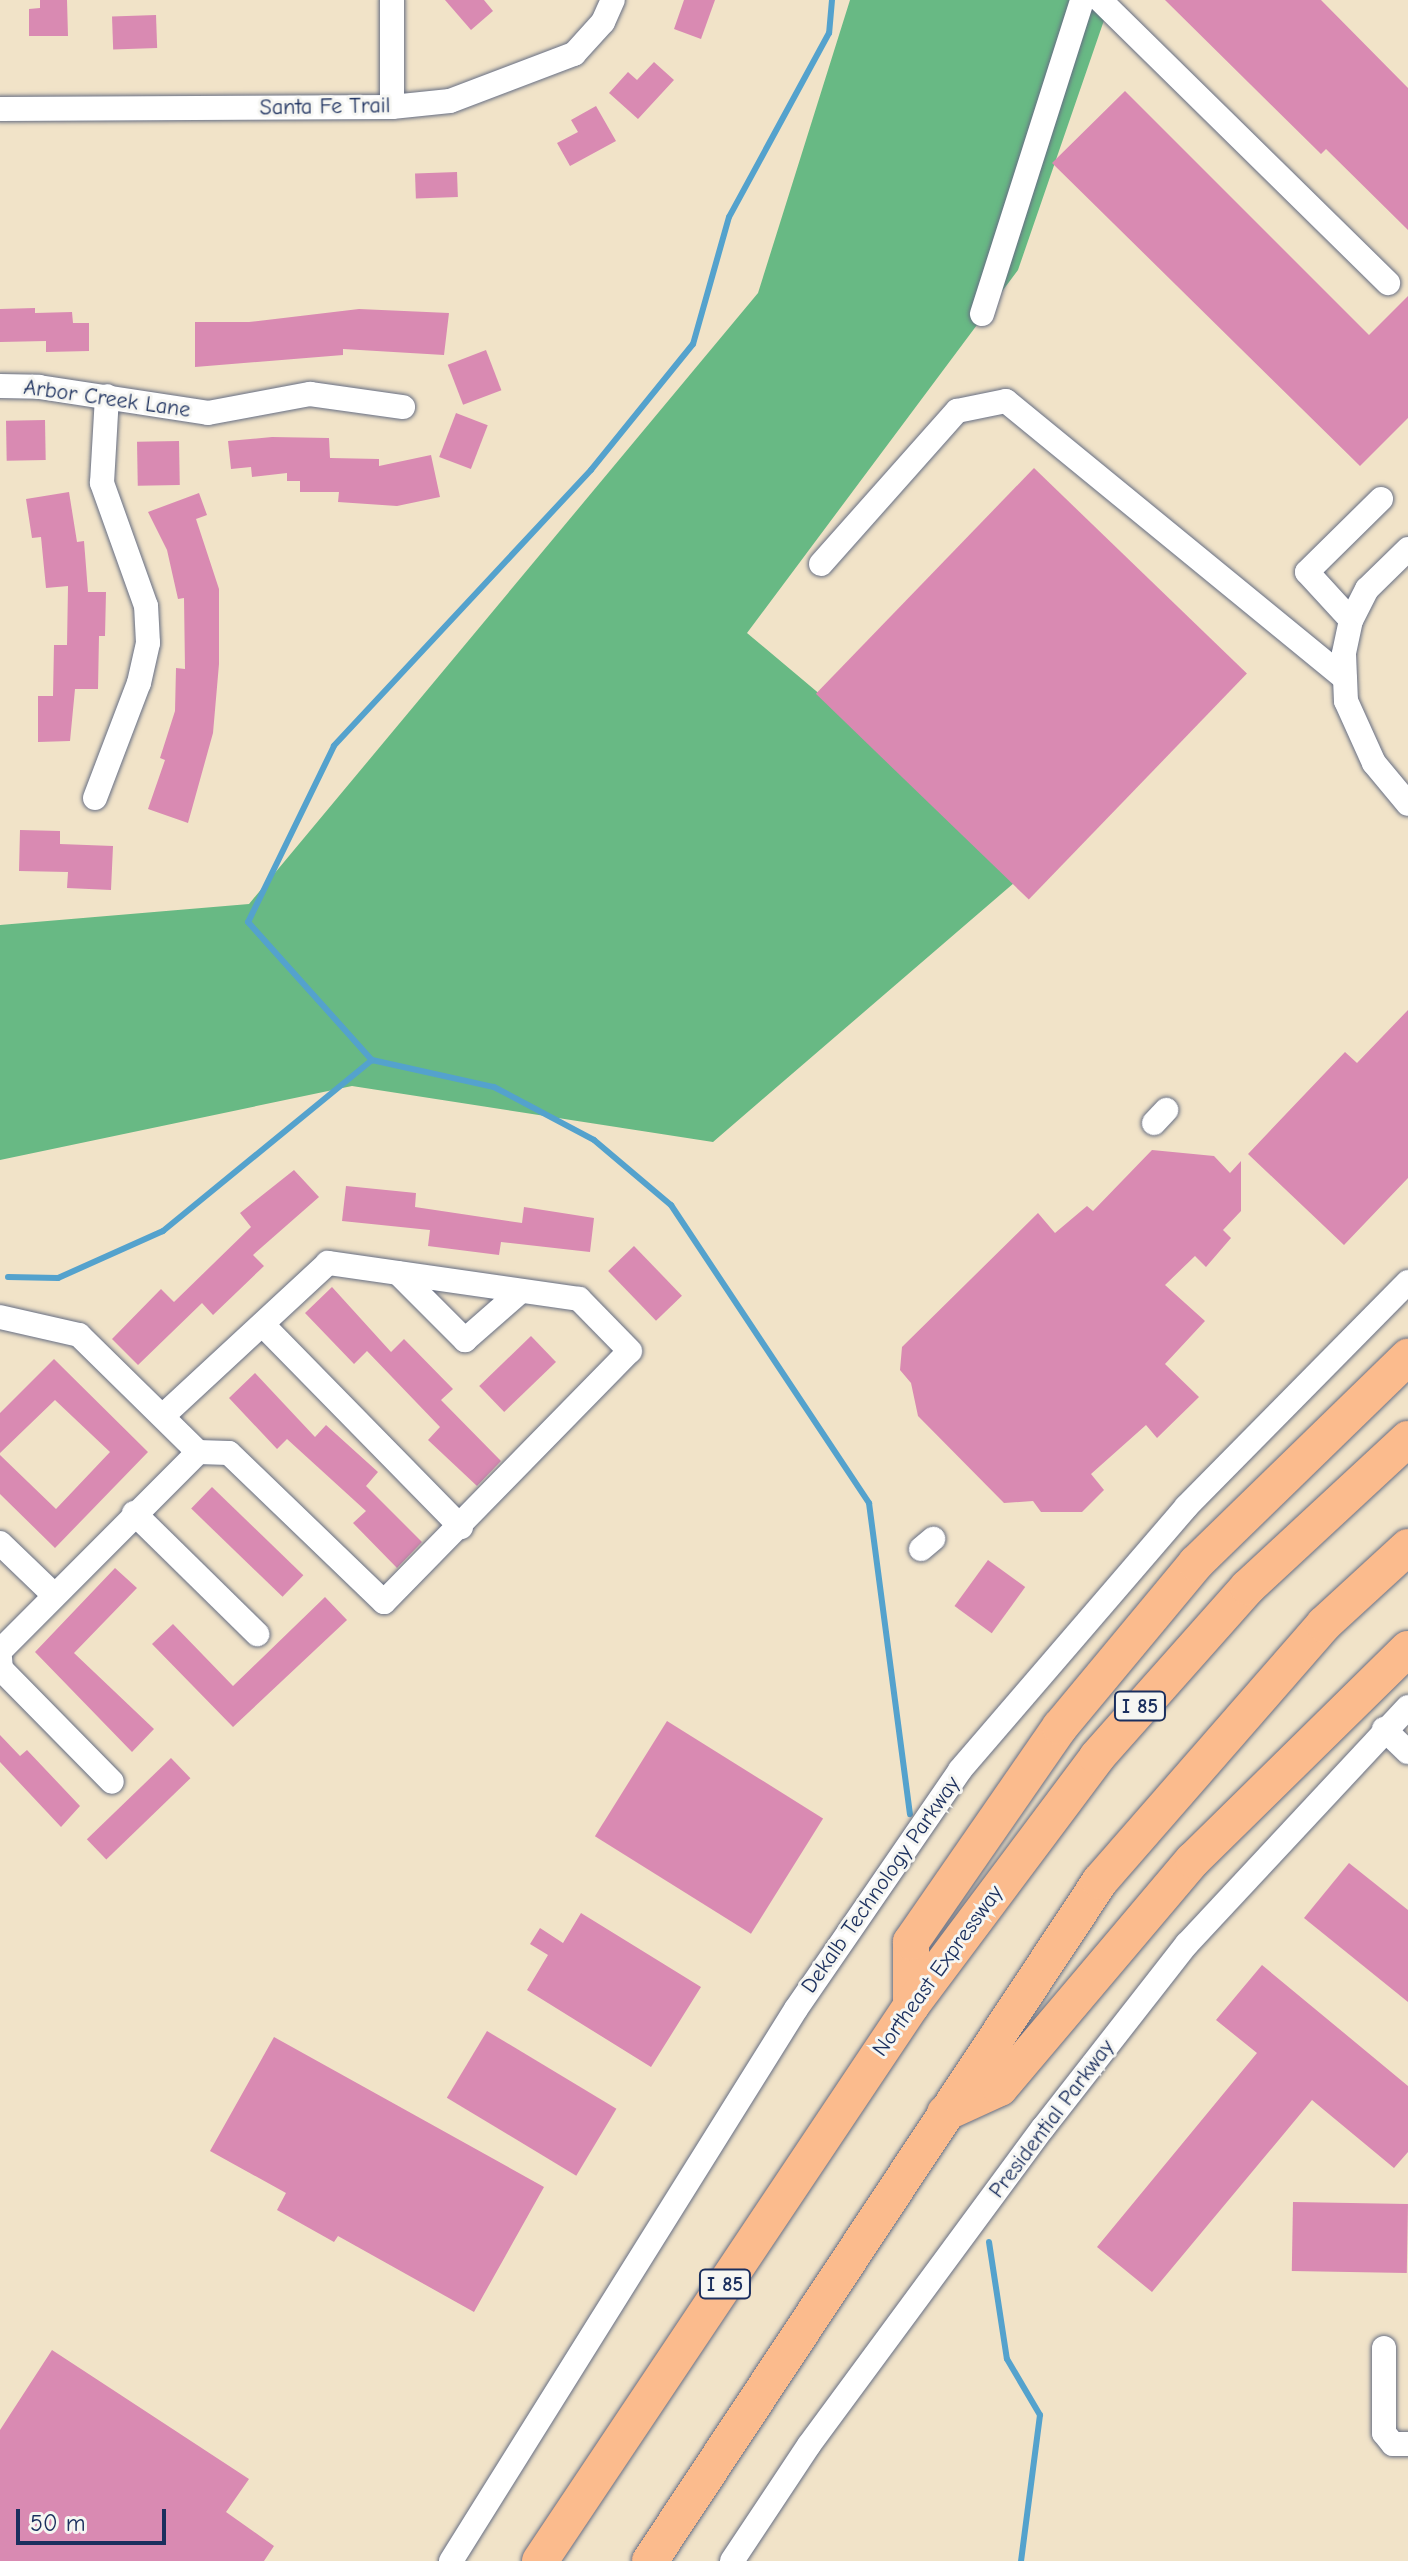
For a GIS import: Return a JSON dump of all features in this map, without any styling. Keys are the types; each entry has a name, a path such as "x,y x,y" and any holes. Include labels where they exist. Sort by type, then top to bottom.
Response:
{"highway":[{"path":"911,2006 911,1942 1060,1727 1196,1563 1408,1357"},
{"name":"Northeast Expressway","path":"540,2561 911,2006 1097,1757 1167,1674 1248,1587 1408,1439"},
{"path":"650,2561 1046,1956 1157,1811 1324,1624 1408,1547"},
{"path":"945,2113 1000,2088 1193,1860 1408,1649"}],"street":[{"path":"392,0 392,107"},
{"name":"Santa Fe Trail","path":"0,109 392,107 450,101 574,54 603,22 613,0"},
{"path":"982,314 1082,0"},
{"path":"1100,0 1388,283"},
{"name":"Arbor Creek Lane","path":"0,386 107,396 208,413 310,394 403,407"},
{"path":"95,798 139,683 148,643 146,606 102,483 107,396"},
{"path":"821,564 957,411 1006,401 1345,678"},
{"path":"1351,620 1307,572 1381,499"},
{"path":"1408,549 1367,589 1351,620 1345,678 1346,701 1374,763 1408,804"},
{"path":"0,1651 198,1452 229,1453 384,1602 461,1527 630,1351 579,1299 328,1263 165,1414"},
{"path":"398,1273 465,1340 521,1291"},
{"name":"Dekalb Technology Parkway","path":"451,2561 796,2009 960,1770 1186,1507 1408,1282"},
{"path":"0,1317 79,1335 165,1414 198,1452"},
{"path":"263,1325 461,1527"},
{"path":"134,1513 257,1634"},
{"path":"0,1543 54,1595"},
{"path":"0,1658 1,1669 112,1782"},
{"name":"Presidential Parkway","path":"732,2561 809,2445 990,2200 1187,1944 1384,1729 1408,1707"},
{"path":"1384,1729 1408,1752"},
{"path":"1384,2348 1384,2433 1393,2444 1408,2444"}],"green space":[{"path":"850,0 1111,0 1018,270 747,633 1029,870 713,1142 352,1086 0,1160 0,925 249,904 758,293"}],"building":[{"path":"40,0 67,0 68,36 29,36 29,9 40,8"},
{"path":"445,0 484,0 493,11 471,30"},
{"path":"684,0 715,0 701,39 674,29"},
{"path":"1165,0 1321,0 1408,88 1408,230 1326,149 1321,154"},
{"path":"156,15 157,48 113,50 112,17"},
{"path":"654,62 674,80 638,119 609,93 628,72 637,80"},
{"path":"1125,91 1369,335 1408,296 1408,418 1360,466 1052,163"},
{"path":"596,106 616,141 570,166 557,143 578,132 571,120"},
{"path":"457,172 458,197 416,198 415,173"},
{"path":"35,308 35,313 72,312 73,323 89,323 89,351 46,352 46,341 0,342 0,309"},
{"path":"359,309 449,313 444,355 343,349 343,355 195,367 195,322 249,322"},
{"path":"486,350 501,390 463,405 448,365"},
{"path":"456,413 488,425 471,469 439,457"},
{"path":"45,420 46,460 7,461 6,421"},
{"path":"272,437 329,438 330,458 379,459 379,466 431,455 440,497 397,506 338,502 339,492 300,492 300,481 287,481 287,473 252,477 251,467 231,469 228,441"},
{"path":"179,441 180,485 138,486 137,442"},
{"path":"1034,468 1247,674 1029,899 816,694"},
{"path":"69,492 77,542 84,541 88,592 106,592 105,636 99,636 98,689 75,689 70,741 38,742 38,696 53,696 54,645 67,645 68,586 46,588 41,537 32,538 26,499"},
{"path":"199,493 207,515 196,519 219,589 219,664 213,733 188,823 148,809 165,760 160,758 175,711 176,668 185,669 184,598 178,599 167,550 148,512"},
{"path":"20,830 60,831 60,844 113,846 111,890 67,888 68,872 19,871"},
{"path":"1408,1010 1408,1178 1344,1245 1248,1154 1345,1052 1357,1063"},
{"path":"1152,1150 1214,1156 1230,1173 1241,1161 1241,1211 1223,1230 1231,1238 1206,1267 1195,1256 1165,1285 1205,1321 1165,1364 1199,1397 1157,1438 1146,1425 1091,1474 1104,1490 1082,1512 1041,1512 1033,1501 1004,1503 918,1416 911,1383 900,1370 902,1347 1038,1213 1055,1233 1087,1206 1093,1211"},
{"path":"294,1170 319,1197 253,1255 264,1266 213,1315 202,1303 138,1365 112,1339 161,1289 174,1302 251,1227 240,1213"},
{"path":"346,1186 416,1193 415,1207 522,1223 524,1207 594,1218 590,1252 501,1242 499,1255 428,1246 430,1230 342,1221"},
{"path":"634,1246 682,1296 656,1321 608,1271"},
{"path":"332,1287 391,1352 404,1339 453,1389 441,1400 501,1461 477,1486 428,1440 440,1427 367,1351 354,1364 305,1313"},
{"path":"531,1336 556,1362 504,1412 479,1386"},
{"path":"54,1359 148,1452 55,1548 0,1494 0,1455 56,1509 110,1452 55,1400 0,1453 0,1413"},
{"path":"255,1373 315,1437 326,1425 378,1472 366,1486 422,1542 397,1568 353,1523 366,1511 287,1439 277,1449 229,1398"},
{"path":"212,1487 303,1575 283,1597 191,1509"},
{"path":"988,1560 1025,1587 992,1633 954,1606"},
{"path":"115,1568 137,1588 74,1653 154,1729 132,1752 35,1652"},
{"path":"325,1597 347,1620 233,1727 152,1644 173,1624 233,1686"},
{"path":"667,1721 823,1819 751,1934 595,1836"},
{"path":"0,1735 20,1756 27,1750 80,1806 61,1827 0,1762"},
{"path":"171,1758 190,1778 106,1859 87,1839"},
{"path":"1349,1863 1408,1910 1408,2002 1304,1918"},
{"path":"581,1913 701,1987 651,2067 527,1990 548,1955 530,1944 540,1928 563,1943"},
{"path":"1262,1965 1408,2086 1408,2152 1394,2168 1312,2100 1152,2292 1097,2247 1257,2053 1216,2020"},
{"path":"487,2031 616,2109 576,2176 447,2098"},
{"path":"274,2037 544,2187 474,2312 338,2236 334,2242 277,2210 286,2193 210,2151"},
{"path":"1293,2202 1408,2204 1407,2273 1292,2271"},
{"path":"52,2350 249,2479 226,2512 274,2546 264,2561 0,2561 0,2430"}],"waterway":[{"path":"832,0 829,33 729,217 693,344 591,470 334,746 248,922 372,1060 494,1087 594,1140 671,1205 869,1503 910,1814"},
{"path":"8,1277 58,1278 163,1231 372,1060"},
{"path":"989,2242 1007,2359 1040,2415 1021,2561"}]}
